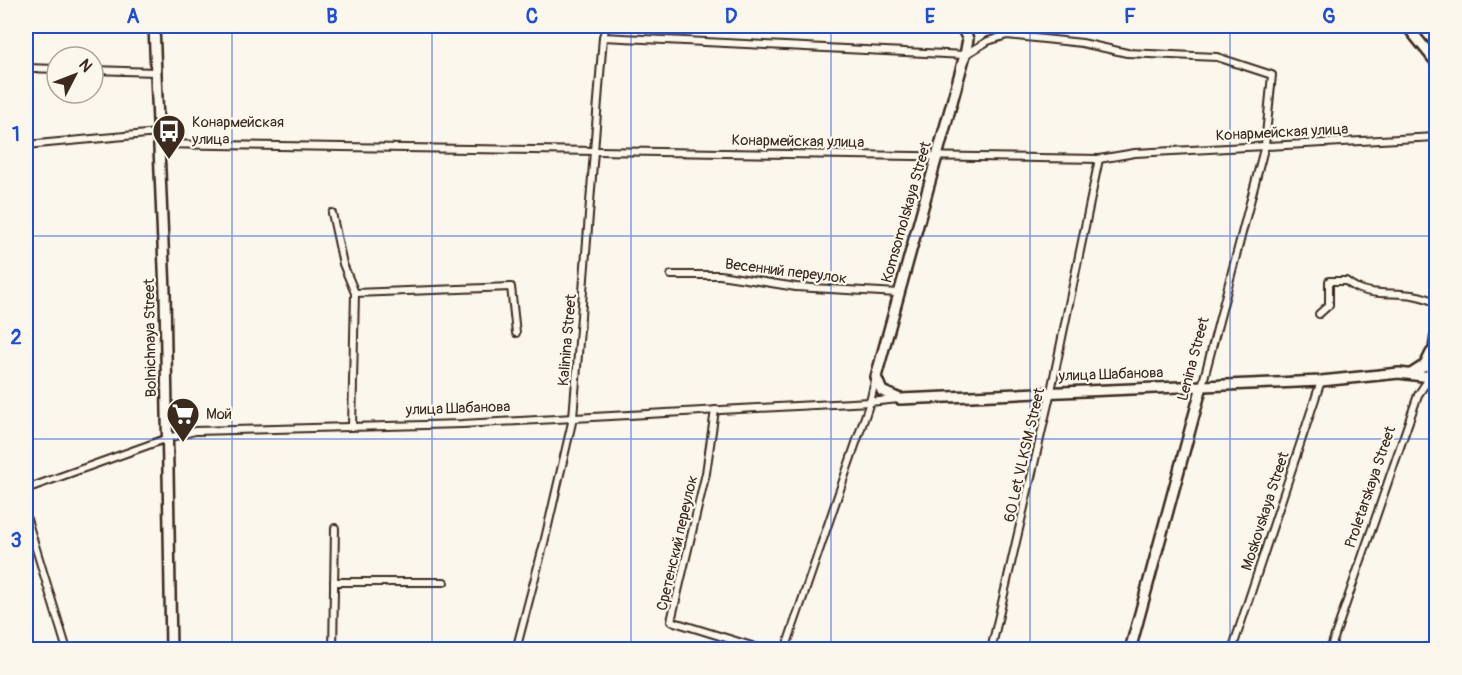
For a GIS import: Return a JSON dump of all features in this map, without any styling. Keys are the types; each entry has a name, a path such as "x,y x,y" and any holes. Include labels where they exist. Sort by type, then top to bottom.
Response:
{"street":[{"name":"Bolnichnaya Street","path":"154,26 168,438 171,650"},
{"name":"Kalinina Street","path":"516,650 573,418 603,37 606,26"},
{"path":"603,37 965,55 968,39 961,26"},
{"path":"1407,26 1437,62"},
{"name":"Lenina Street","path":"965,55 988,41 1007,35 1082,43 1127,53 1217,57 1272,75 1265,145 1130,650"},
{"name":"Komsomolskaya Street","path":"785,650 870,402 965,55"},
{"path":"26,68 45,69"},
{"path":"105,70 156,72"},
{"path":"26,145 158,133"},
{"name":"Конармейская улица","path":"158,144 1099,159 1136,153 1437,136"},
{"name":"60 Let VLKSM Street","path":"991,650 1051,391 1099,159"},
{"path":"332,213 343,264 355,293 352,426"},
{"name":"Весенний переулок","path":"671,275 720,275 796,287 898,293"},
{"path":"1319,314 1329,305 1329,281 1346,281 1362,291 1406,293 1437,303"},
{"path":"355,293 511,287 516,333"},
{"name":"Proletarskaya Street","path":"1330,650 1418,395 1433,379 1437,335"},
{"path":"1411,374 1425,365 1435,350"},
{"name":"улица Шабанова","path":"26,489 168,438 195,431 462,424 1051,391 1321,381 1411,374 1433,379"},
{"name":"улица Шабанова","path":"876,377 882,391 900,399"},
{"name":"Moskovskaya Street","path":"1232,650 1321,381"},
{"name":"Сретенский переулок","path":"715,410 706,473 671,621 765,650"},
{"path":"26,516 67,650"},
{"path":"333,650 335,528"},
{"path":"334,582 444,582"}],"place":[{"name":"Конармейская улица","path":"169,160"},
{"name":"Мой","path":"183,443"}]}
